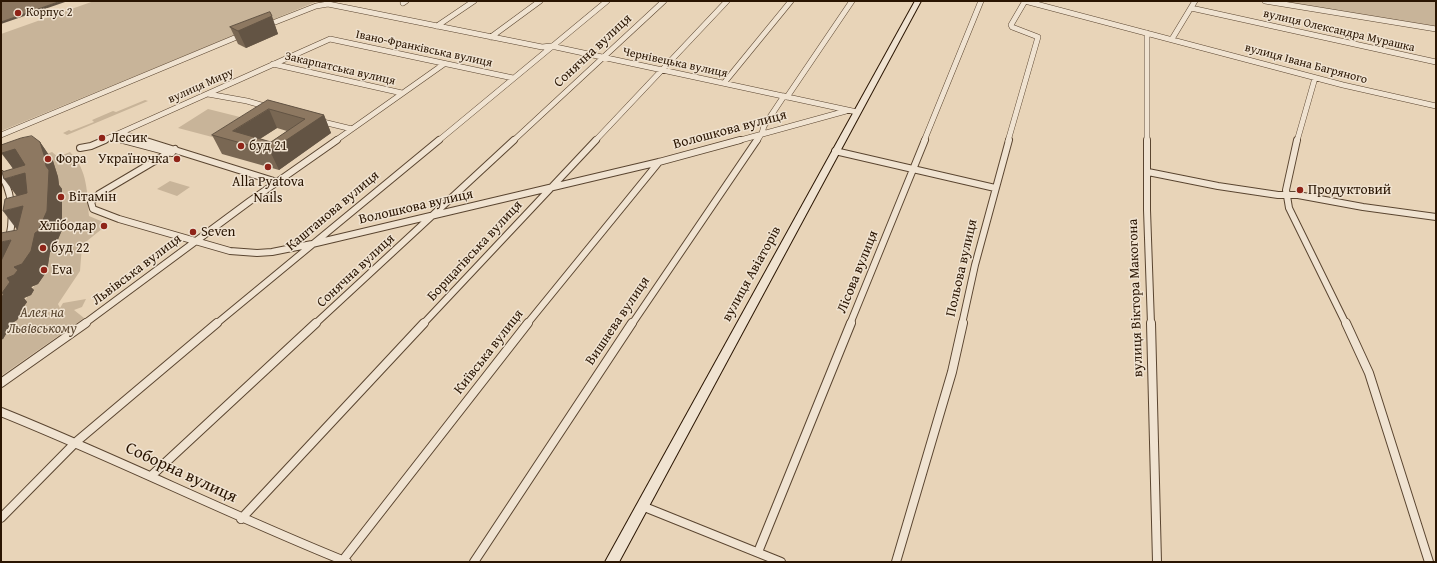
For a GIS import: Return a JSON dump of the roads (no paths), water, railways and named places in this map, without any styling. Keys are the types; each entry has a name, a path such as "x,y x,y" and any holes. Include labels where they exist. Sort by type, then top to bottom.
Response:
{"main road":[{"name":"вулиця Авіаторів","path":"612,562 835,151 853,111 918,1"}],"street":[{"path":"437,26 474,1"},
{"path":"491,37 540,1"},
{"name":"Каштанова вулиця","path":"1,518 76,442 312,244 607,1"},
{"name":"Сонячна вулиця","path":"151,476 435,215 664,1"},
{"name":"Борщагівська вулиця","path":"241,518 727,1"},
{"path":"724,83 791,1"},
{"name":"Вишнева вулиця","path":"474,562 621,340 762,133 764,126 852,1"},
{"name":"Лісова вулиця","path":"758,552 981,1"},
{"name":"вулиця Івана Багряного","path":"1025,1 1315,78 1436,106"},
{"name":"Польова вулиця","path":"896,562 952,372 975,265 995,188 1038,37 1012,27 1011,25 1025,1"},
{"path":"1172,39 1195,1"},
{"path":"1265,1 1436,29"},
{"path":"261,28 330,2"},
{"name":"Чернівецька вулиця","path":"330,2 347,8 542,47 552,46 853,111"},
{"name":"вулиця Олександра Мурашка","path":"1192,8 1436,62"},
{"name":"вулиця Віктора Макогона","path":"1147,33 1147,210 1157,562"},
{"path":"1,135 247,34"},
{"name":"Івано-Франківська вулиця","path":"330,39 513,78"},
{"name":"вулиця Миру","path":"80,148 91,146 112,137 330,39"},
{"name":"Закарпатська вулиця","path":"273,64 402,93"},
{"name":"Львівська вулиця","path":"1,383 101,312 195,240 444,64"},
{"path":"1315,78 1300,127 1286,195 1289,208 1336,302 1369,373 1429,562"},
{"path":"208,94 247,101 276,109"},
{"name":"Волошкова вулиця","path":"172,151 99,194 91,202 93,209 119,219 230,251 257,253 272,252 312,244 550,188 659,162 762,133 853,111"},
{"path":"314,119 352,129"},
{"path":"121,133 212,165 220,163 277,182"},
{"path":"112,137 172,151"},
{"path":"835,151 995,188"},
{"name":"Київська вулиця","path":"345,561 535,314 659,162"},
{"path":"1148,172 1218,186 1278,195 1298,195 1362,207 1436,217"},
{"path":"1,174 6,182 12,203 11,231 6,249"},
{"name":"Соборна вулиця","path":"1,412 76,442 241,518 345,561"},
{"path":"642,506 781,562"}],"place":[{"name":"Корпус 2","path":"18,13"},
{"name":"Лесик","path":"102,138"},
{"name":"буд 21","path":"241,146"},
{"name":"Фора","path":"48,159"},
{"name":"Україночка","path":"177,159"},
{"name":"Alla Pyatova Nails","path":"268,167"},
{"name":"Продуктовий","path":"1300,190"},
{"name":"Вітамін","path":"61,197"},
{"name":"Хлібодар","path":"104,226"},
{"name":"Seven","path":"193,232"},
{"name":"буд 22","path":"43,248"},
{"name":"Eva","path":"44,270"}],"park label":[{"name":"Алея на Львівському","path":"42,322"}]}
